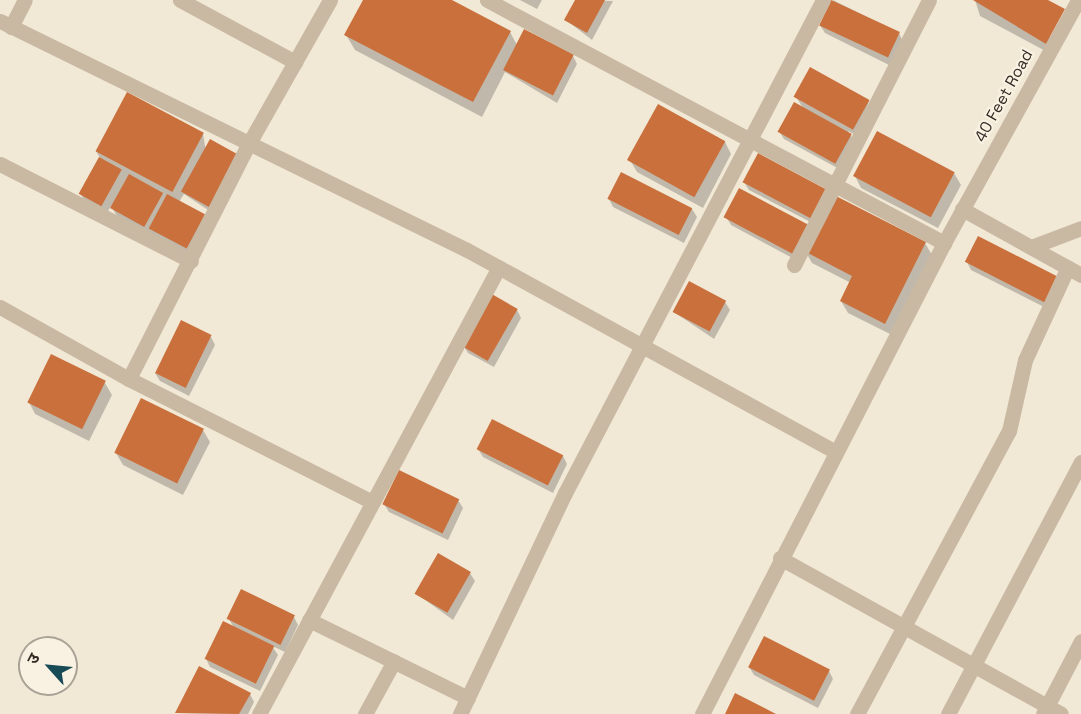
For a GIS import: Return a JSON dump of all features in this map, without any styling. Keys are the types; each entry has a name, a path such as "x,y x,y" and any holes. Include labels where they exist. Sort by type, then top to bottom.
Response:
{"street":[{"path":"25,0 6,24 499,267 834,451"},
{"path":"180,0 295,62"},
{"path":"129,379 249,143 330,0"},
{"path":"487,0 944,243"},
{"path":"460,714 565,493 643,347 748,139 823,0"},
{"path":"794,265 929,0"},
{"name":"40 Feet Road","path":"702,714 834,451 962,209 1078,0"},
{"path":"0,164 191,261"},
{"path":"857,714 1009,431 1025,360 1075,271 962,209"},
{"path":"1030,247 1081,228"},
{"path":"259,714 499,267"},
{"path":"0,307 129,379 373,502"},
{"path":"948,714 1081,462"},
{"path":"780,558 1045,710 1061,714"},
{"path":"309,620 468,698"},
{"path":"1045,710 1081,641"},
{"path":"365,714 394,661"}],"building":[{"path":"363,0 452,0 511,31 473,102 344,35"},
{"path":"575,0 605,0 587,33 564,20"},
{"path":"831,0 900,32 888,57 819,25"},
{"path":"973,0 1048,0 1065,9 1046,44"},
{"path":"524,29 574,54 553,95 503,70"},
{"path":"810,67 869,100 853,130 794,97"},
{"path":"127,92 204,133 172,192 96,151"},
{"path":"794,102 852,134 835,164 778,132"},
{"path":"658,104 725,141 694,197 627,160"},
{"path":"877,131 955,172 931,217 853,176"},
{"path":"210,139 241,156 212,208 181,191"},
{"path":"758,153 826,189 810,218 743,182"},
{"path":"99,157 122,170 101,206 79,194"},
{"path":"621,172 692,208 679,235 607,199"},
{"path":"129,174 163,193 144,227 110,208"},
{"path":"739,188 808,225 792,254 724,217"},
{"path":"167,194 205,214 187,249 149,228"},
{"path":"832,194 926,242 885,324 840,301 852,276 804,251"},
{"path":"978,236 1060,278 1047,304 965,262"},
{"path":"689,281 726,301 710,332 673,312"},
{"path":"490,293 518,309 488,361 460,345"},
{"path":"181,320 212,335 186,388 155,373"},
{"path":"51,354 106,381 82,429 27,403"},
{"path":"141,398 204,429 177,484 114,453"},
{"path":"492,419 563,455 548,486 477,449"},
{"path":"399,470 459,499 443,534 382,504"},
{"path":"438,553 471,572 447,613 414,594"},
{"path":"241,589 295,615 280,645 227,619"},
{"path":"223,621 274,646 256,684 205,659"},
{"path":"764,636 830,670 814,701 748,667"},
{"path":"199,666 251,693 239,714 175,713"},
{"path":"735,693 776,714 725,714"}]}
